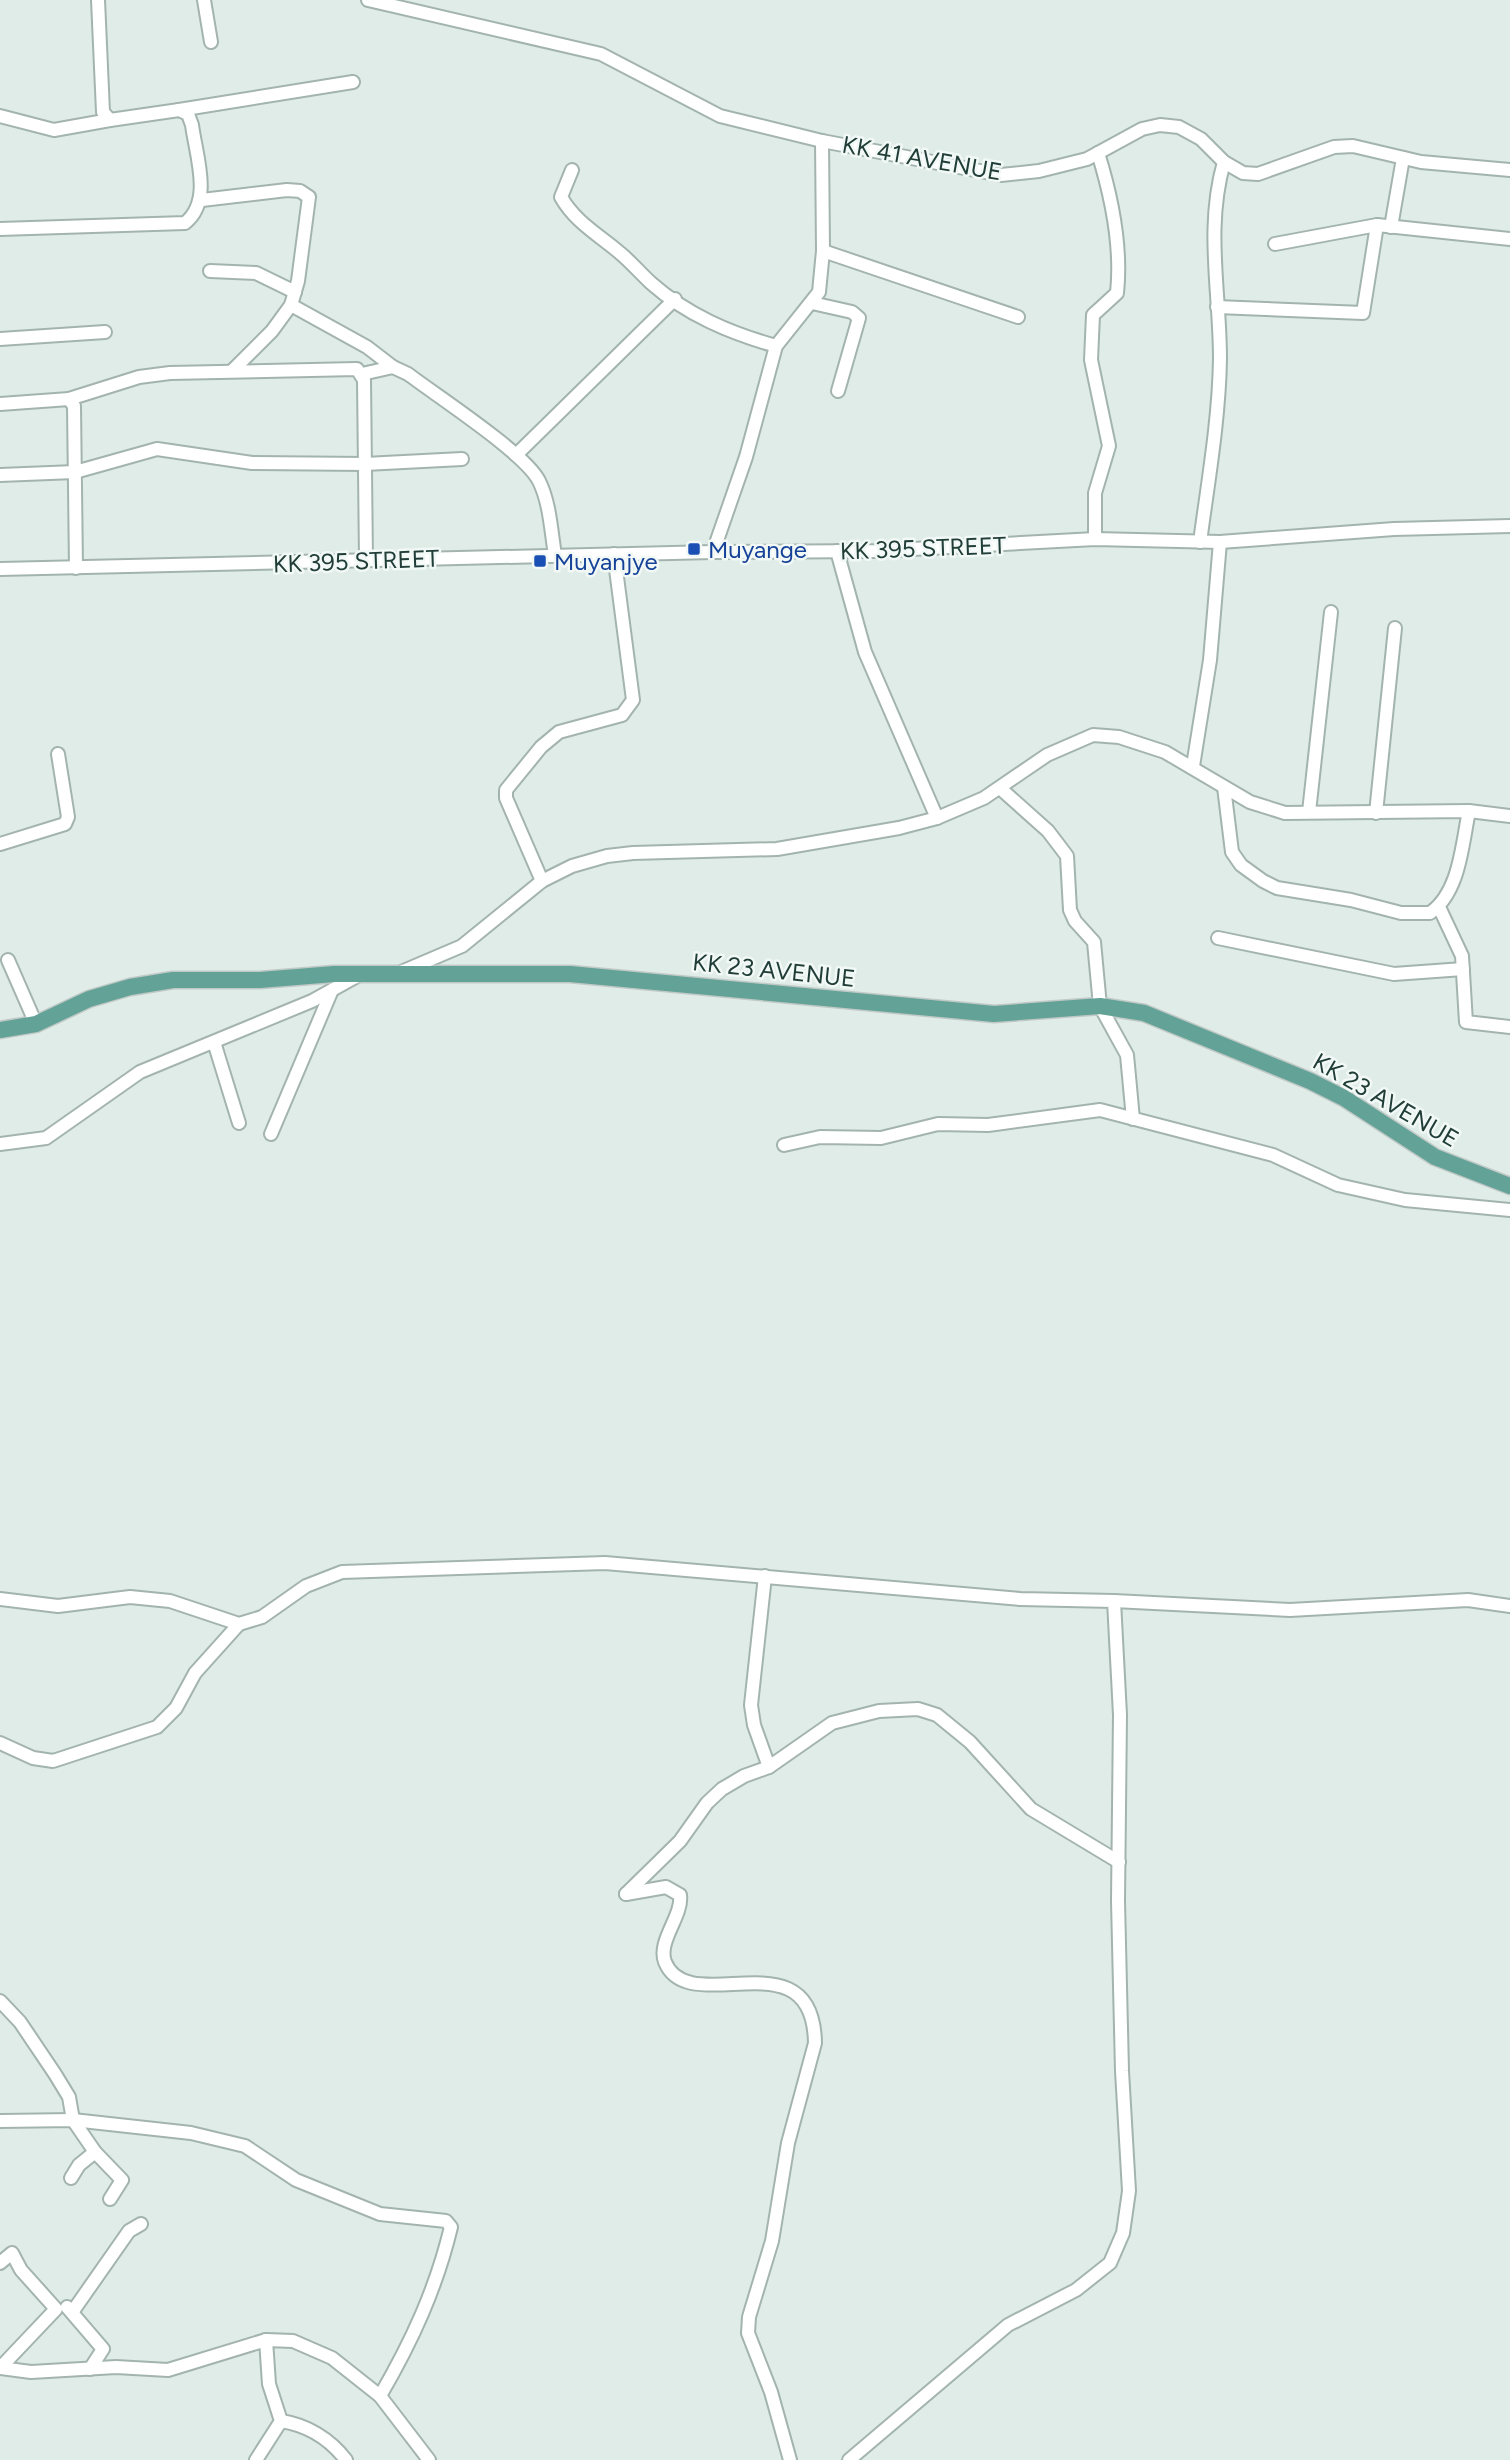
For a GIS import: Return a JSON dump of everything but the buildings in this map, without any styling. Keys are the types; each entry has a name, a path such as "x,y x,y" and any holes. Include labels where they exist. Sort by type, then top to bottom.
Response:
{"main road":[{"name":"KK 23 AVENUE","path":"0,1030 36,1024 89,999 130,987 173,980 260,980 396,974 570,974 621,977 994,1014 1100,1006 1144,1013 1272,1063 1344,1098 1435,1157 1510,1186"}],"street":[{"path":"98,0 103,112 110,120"},
{"path":"204,0 211,42"},
{"name":"KK 41 AVENUE","path":"368,0 601,54 720,116 822,141 1001,174 1039,171 1087,159 1142,129 1160,125 1179,127 1201,139 1224,162 1243,173 1258,174 1334,147 1353,146 1403,158 1510,170"},
{"path":"0,117 54,130 353,82"},
{"path":"0,229 186,223 194,216 202,200 192,124 188,114 178,110"},
{"path":"713,552 746,457 776,346 819,292 823,251 822,141"},
{"path":"1094,540 1095,493 1109,446 1091,360 1093,315 1117,293 1119,258 1110,192 1098,153"},
{"path":"1391,227 1403,158"},
{"path":"1200,542 1219,373 1212,254 1216,189 1224,162"},
{"path":"572,170 562,188 561,197 566,206 652,283 718,328 776,346"},
{"path":"202,200 287,190 300,191 309,197 293,299 271,331 232,371"},
{"path":"1217,307 1363,313 1377,225"},
{"path":"1275,244 1377,225 1510,239"},
{"path":"823,251 1018,317"},
{"path":"210,271 256,273 393,367 408,374 516,455 538,478 555,555"},
{"path":"516,455 675,299"},
{"path":"812,303 852,312 859,318 838,391"},
{"path":"0,339 105,332"},
{"path":"362,374 393,367"},
{"path":"0,404 69,399 139,377 170,373 357,369 362,374 366,560"},
{"path":"69,399 74,406 76,568"},
{"path":"0,475 75,472 157,449 253,463 365,464 462,459"},
{"name":"KK 395 STREET","path":"0,569 837,551 1094,540 1220,542 1394,529 1510,526"},
{"path":"1193,766 1210,660 1220,542"},
{"path":"837,551 865,652 937,818"},
{"path":"542,881 506,798 506,790 541,747 559,732 622,715 630,709 634,700 614,554"},
{"path":"1309,812 1331,612"},
{"path":"1376,813 1395,628"},
{"path":"396,974 462,946 542,881 572,866 607,856 777,849 899,828 937,818 1001,789 1046,755 1093,735 1119,737 1165,752 1265,809 1285,813 1469,811 1510,816"},
{"path":"0,844 65,824 68,817 58,754"},
{"path":"1224,787 1233,852 1241,865 1263,881 1277,888 1351,900 1401,913 1430,913 1439,907 1458,869 1469,811"},
{"path":"1001,789 1048,831 1067,856 1070,910 1075,921 1094,942 1100,1006 1127,1055 1133,1119"},
{"path":"1439,907 1462,956 1466,1022 1510,1027"},
{"path":"1218,938 1394,974 1462,969"},
{"path":"8,960 36,1024"},
{"path":"0,1143 46,1138 140,1072 332,990 360,975"},
{"path":"271,1135 332,990"},
{"path":"214,1042 222,1077 233,1095 239,1123"},
{"path":"784,1145 820,1137 881,1138 938,1124 988,1125 1100,1110 1273,1155 1338,1185 1405,1200 1510,1210"},
{"path":"0,1743 33,1758 53,1761 157,1727 176,1708 195,1673 239,1624 262,1617 306,1586 342,1572 605,1563 1020,1599 1114,1601 1290,1611 1468,1600 1510,1606"},
{"path":"765,1576 751,1705 754,1725 769,1767"},
{"path":"0,1599 58,1606 130,1597 170,1601 239,1624"},
{"path":"849,2460 1008,2325 1076,2290 1110,2263 1123,2233 1129,2191 1122,2071 1120,1715 1114,1601"},
{"path":"790,2460 771,2392 748,2333 749,2317 772,2241 788,2143 815,2043 814,2026 806,2003 793,1991 775,1983 713,1985 686,1980 671,1971 664,1961 665,1947 681,1903 680,1895 666,1887 626,1894 680,1841 707,1803 722,1789 744,1776 769,1767 832,1723 879,1711 918,1709 937,1714 970,1742 1031,1809 1119,1862"},
{"path":"0,2001 30,2036 35,2048 62,2085 68,2097 73,2120 95,2152 122,2180 110,2199"},
{"path":"0,2121 73,2120 191,2133 245,2146 296,2180 380,2214 450,2224 440,2276 412,2341 380,2396"},
{"path":"71,2178 79,2165 95,2152"},
{"path":"73,2312 129,2231 141,2224"},
{"path":"0,2263 12,2253 21,2270 56,2309"},
{"path":"0,2368 56,2309 67,2307 103,2349 90,2369"},
{"path":"266,2340 269,2384 281,2421"},
{"path":"0,2368 31,2372 90,2369 169,2370 266,2340 293,2341 331,2358 380,2396 429,2460"},
{"path":"256,2460 281,2421"},
{"path":"281,2421 297,2423 321,2436 346,2460"}],"place":[{"name":"Muyange","path":"694,549"},
{"name":"Muyanjye","path":"540,561"}]}
